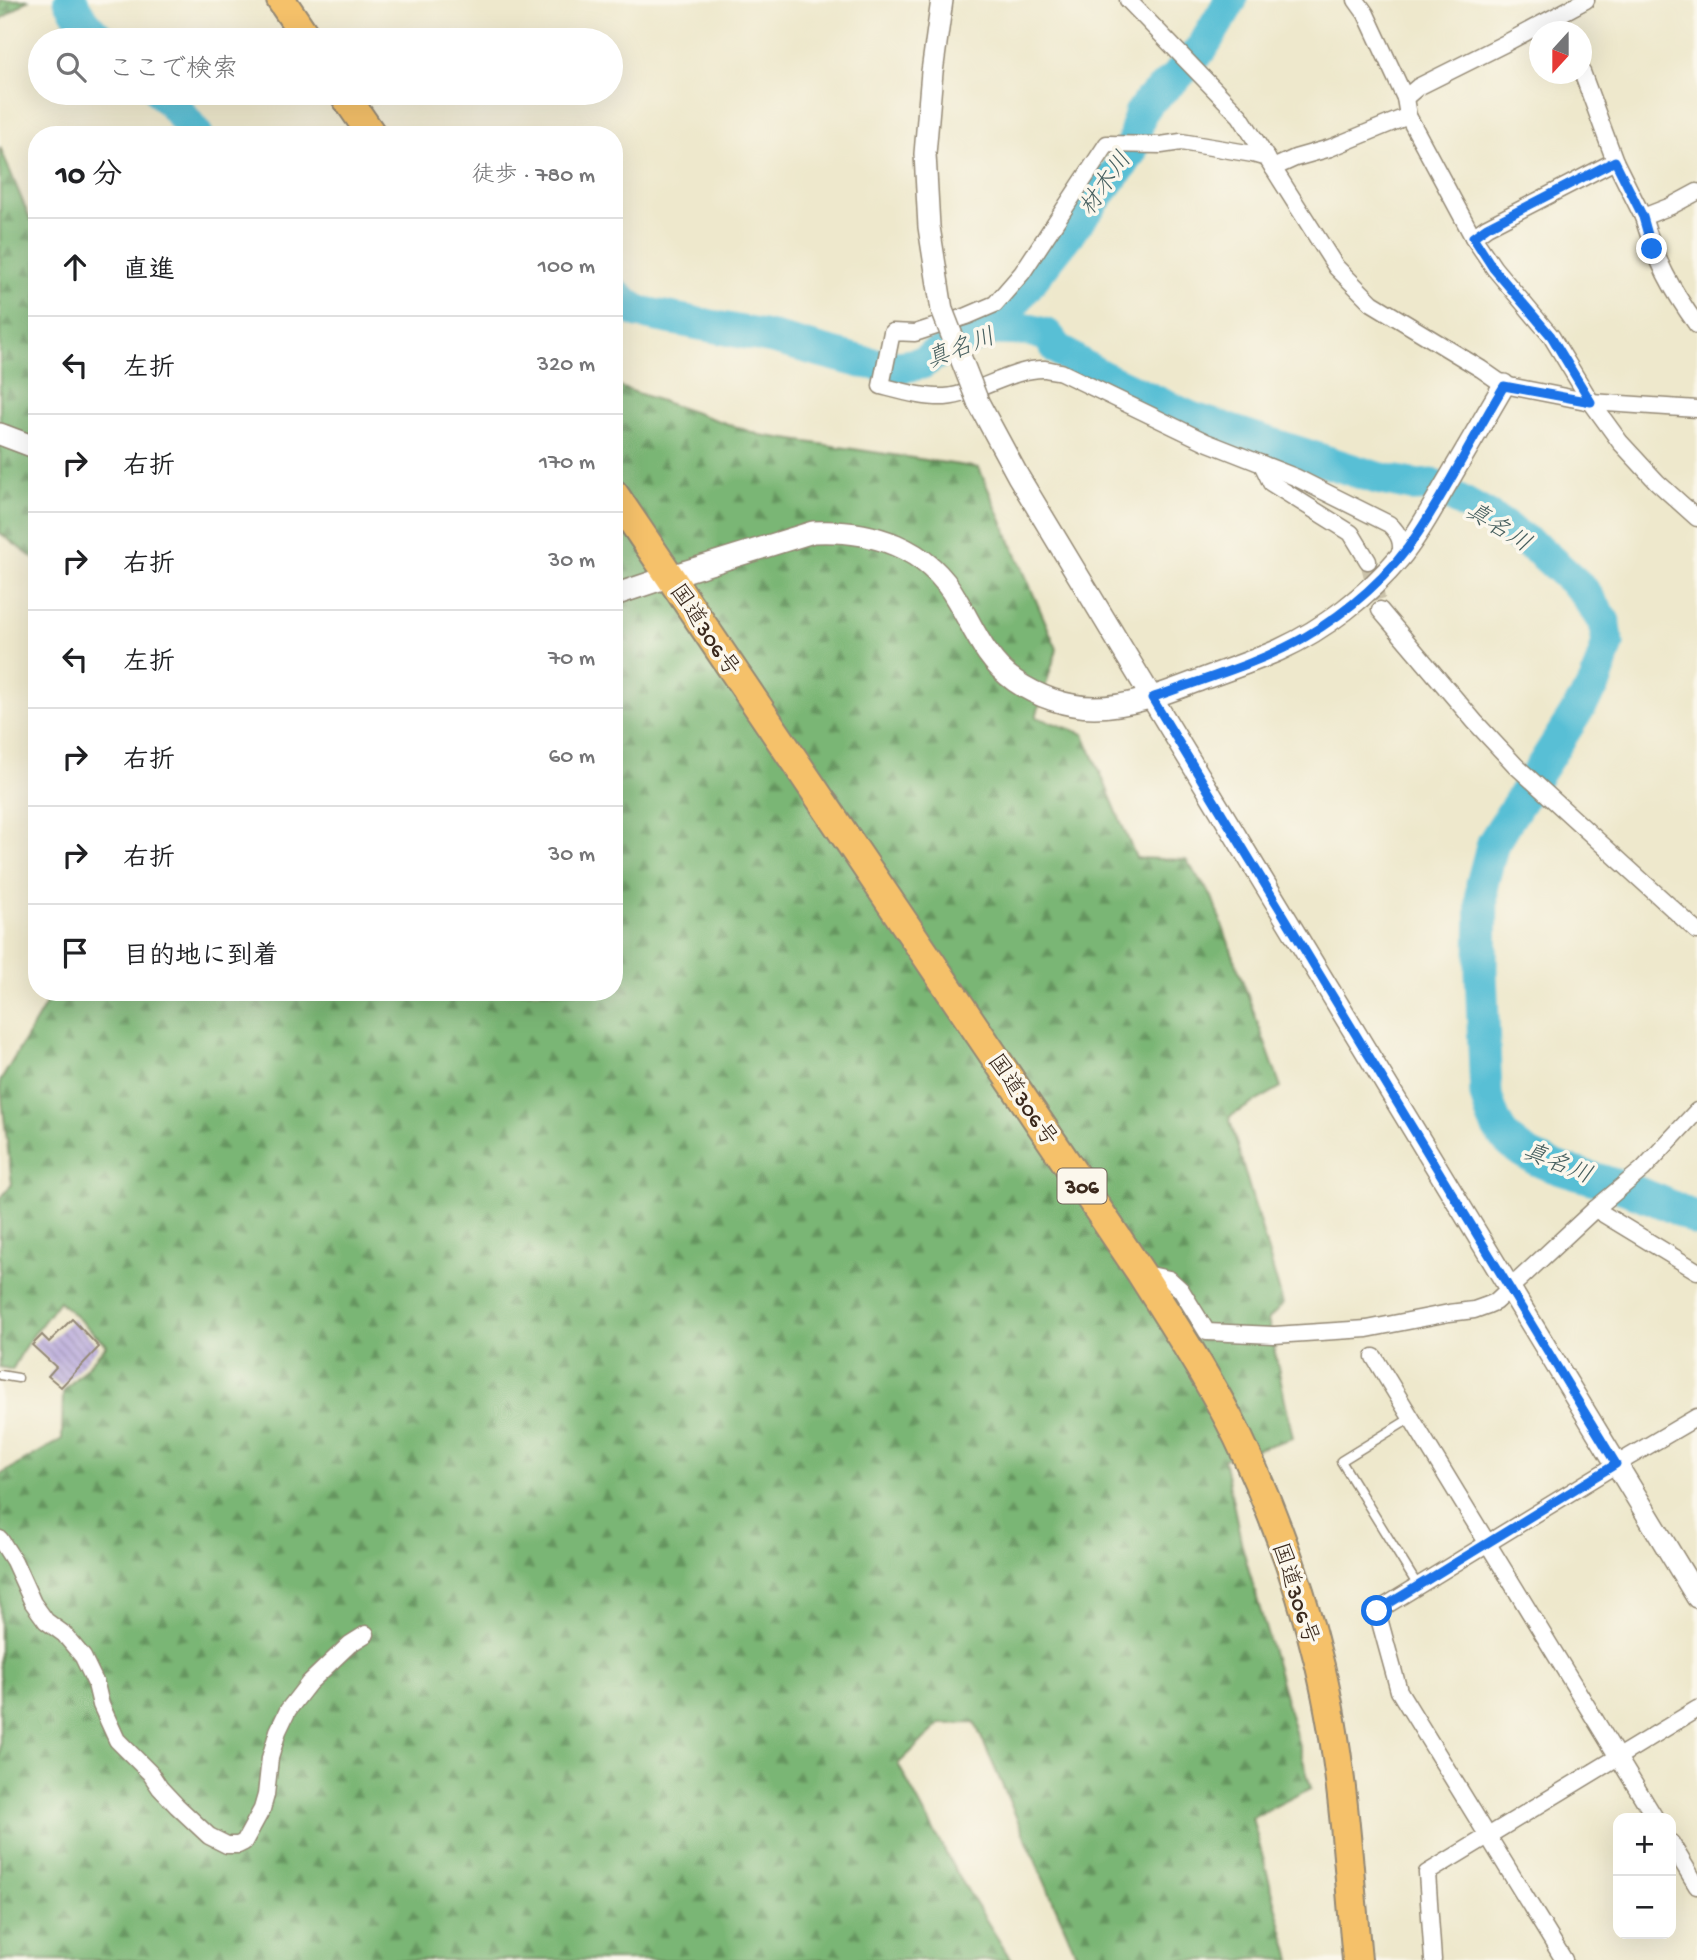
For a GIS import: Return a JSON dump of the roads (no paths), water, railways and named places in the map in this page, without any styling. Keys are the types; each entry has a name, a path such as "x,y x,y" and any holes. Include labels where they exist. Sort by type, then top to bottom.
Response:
{"highway":[{"path":"281,0 300,28"},
{"path":"352,105 366,126"},
{"name":"国道306号","path":"623,507 1141,1273 1196,1361 1238,1437 1270,1513 1304,1610 1320,1666 1340,1776 1357,1960"}],"street":[{"path":"942,0 925,155 929,227 942,310 978,402 1018,476 1697,1597"},
{"path":"1128,0 1240,116 1336,267 1373,303 1504,386 1591,402 1697,409"},
{"path":"1356,0 1366,14 1405,98 1408,116 1473,237 1493,268 1551,336 1591,402 1620,442 1657,482 1697,519"},
{"path":"1405,98 1418,87 1586,0"},
{"path":"1555,15 1558,21"},
{"path":"1586,84 1615,161 1643,217 1652,249 1677,298 1697,325"},
{"path":"1400,557 1401,539 1389,524 1295,477 1206,442 1061,372 1044,369 1025,372 962,394 943,397 881,386 881,377 892,332 915,333 995,304 1022,273 1107,144 1161,145 1181,142 1252,154 1270,163 1330,148 1408,116"},
{"path":"1473,237 1487,227 1615,161"},
{"path":"1643,217 1697,192"},
{"path":"623,592 813,533 834,531 869,536 904,548 933,569 947,583 986,652 1001,670 1015,681 1046,698 1077,706 1112,706 1152,698 1255,660 1305,637 1355,601 1400,557 1418,534 1504,386"},
{"path":"0,434 28,445"},
{"path":"1262,464 1270,483 1351,533 1368,561"},
{"path":"1380,610 1516,766 1697,931"},
{"path":"1141,1273 1169,1279 1181,1290 1208,1332 1274,1335 1367,1329 1474,1310 1495,1302 1643,1169 1697,1111"},
{"path":"1600,1205 1697,1271"},
{"path":"1374,1357 1652,1813"},
{"path":"1564,1960 1399,1691 1377,1611 1697,1417"},
{"path":"0,1539 14,1561 33,1603 46,1621 64,1634 83,1657 117,1740 150,1773 177,1806 209,1836 227,1845 244,1842 262,1809 270,1758 288,1710 309,1683 350,1644 366,1634"},
{"path":"1433,1960 1427,1873 1697,1709"},
{"path":"1676,1851 1697,1886"}],"lane":[{"path":"0,1375 19,1378"},
{"path":"1411,1418 1341,1461 1418,1586"}],"waterway":[{"name":"真名川","path":"70,0 89,28"},
{"name":"材木川","path":"993,329 1122,165 1131,151 1140,114 1149,101 1177,76 1202,48 1231,0"},
{"name":"真名川","path":"173,105 190,126"},
{"name":"真名川","path":"623,301 638,312 773,338 862,362 899,367 922,363 993,329 1029,330 1047,335 1058,349 1103,377 1191,418 1377,478 1416,486 1432,485 1494,520 1540,551 1582,589 1604,622 1608,643 1595,683 1493,843 1482,884 1481,972 1486,1095 1500,1131 1525,1153 1551,1166 1653,1198 1697,1220"}],"tunnel":[{"path":"1368,561 1380,610"}]}
